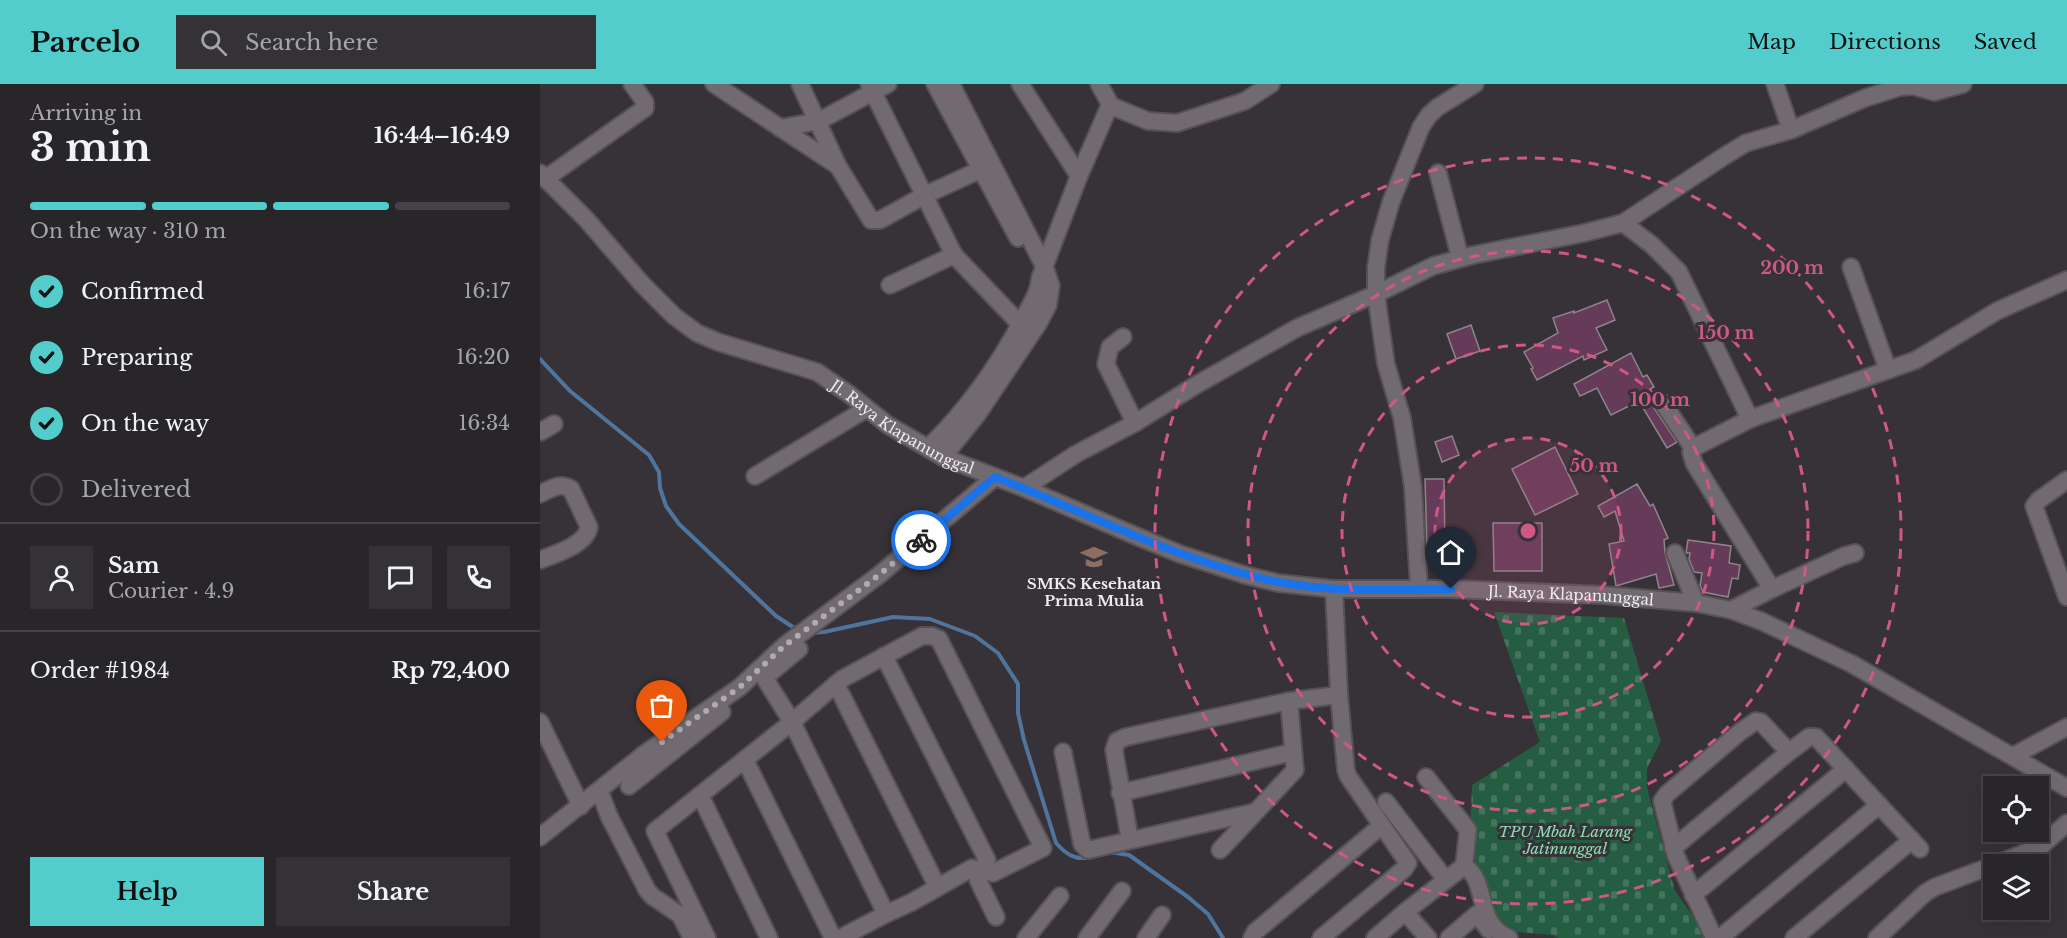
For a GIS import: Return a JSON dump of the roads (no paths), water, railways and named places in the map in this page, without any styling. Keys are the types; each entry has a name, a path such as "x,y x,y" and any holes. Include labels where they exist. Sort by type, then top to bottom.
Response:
{"street":[{"path":"543,176 645,108 645,102 632,84"},
{"path":"714,84 838,166"},
{"path":"800,84 819,120 838,166 871,220 880,220 925,195 980,170"},
{"path":"780,128 819,120 871,88 888,84"},
{"path":"935,84 980,170 1051,286 1047,305 1038,324 977,415 943,457"},
{"path":"951,84 1043,273"},
{"path":"1020,84 1079,176"},
{"path":"1099,84 1109,105 1148,121 1177,123 1245,101 1272,84"},
{"path":"1419,589 1413,488 1402,418 1386,364 1376,294 1376,268 1380,240 1391,202 1421,127 1438,107 1475,84"},
{"path":"1775,84 1791,130"},
{"path":"1024,488 1076,454 1135,423 1196,385 1297,328 1376,294 1433,266 1460,257 1584,233 1623,223 1715,161 1746,143 1791,130 1865,98 1906,86 1934,92 1958,85"},
{"path":"871,88 954,255 1020,324"},
{"path":"928,448 985,382 1020,324 1039,287 1079,176 1109,105"},
{"path":"1438,173 1460,257"},
{"name":"Jl. Raya Klapanunggal","path":"543,176 586,219 642,284 674,316 697,333 718,342 817,372 888,425 943,457 1024,488 1147,541 1234,571 1278,582 1334,589 1481,590 1603,595 1696,603 1731,610 1761,621 1852,664 2067,788"},
{"path":"1623,223 1652,245 1679,272 1750,419"},
{"path":"890,285 954,255"},
{"path":"1851,267 1888,370"},
{"path":"1772,589 1694,463 1691,452 1693,448 1750,419 1916,360 1997,311 2067,280"},
{"path":"1123,337 1107,351 1106,364 1135,423"},
{"path":"1663,403 1693,448"},
{"path":"755,476 866,409"},
{"path":"629,786 792,647 814,623 902,557 995,477"},
{"path":"2067,480 2034,506 2067,597"},
{"path":"540,494 558,485 571,489 588,527 587,534 574,544 540,560"},
{"path":"1675,553 1696,603"},
{"path":"1731,610 1772,589 1855,553"},
{"path":"1321,938 1407,866 1406,858 1381,826 1348,776 1339,695 1334,589"},
{"path":"707,938 655,831 792,722 842,679 922,636 932,636 939,639 1043,848 993,873 972,868 912,902 840,938"},
{"path":"885,656 987,860 978,880 996,917"},
{"path":"761,674 792,722 886,914"},
{"path":"540,837 600,792 643,755 761,674"},
{"path":"836,684 937,886"},
{"path":"1130,840 1114,750 1117,741 1126,737 1289,701 1339,695"},
{"path":"1220,850 1294,770 1289,701"},
{"path":"1714,938 1673,848 1662,801 1667,794 1740,732 1758,721 1789,752"},
{"path":"540,722 581,806"},
{"path":"2013,756 2067,727"},
{"path":"1673,848 1789,752 1812,736 1846,769 1916,845 1794,938"},
{"path":"1063,752 1083,847 1091,849 1255,812"},
{"path":"1120,793 1293,752"},
{"path":"745,760 833,938"},
{"path":"1694,895 1846,769"},
{"path":"1375,938 1464,866 1467,830 1426,777"},
{"path":"600,792 609,816 646,890 680,915 692,938"},
{"path":"700,795 769,938"},
{"path":"1386,802 1446,880"},
{"path":"1720,938 1879,805"},
{"path":"2021,854 2040,847 2067,823"},
{"path":"1252,938 1255,932 1381,826"},
{"path":"1464,866 1472,870 1476,878 1480,911 1495,938"},
{"path":"1876,938 1925,893 1983,869"},
{"path":"1087,938 1122,891"},
{"path":"1026,938 1060,896"},
{"path":"1449,938 1480,911"},
{"path":"1480,911 1509,938"},
{"path":"1405,912 1428,938"},
{"path":"1146,938 1162,915"}],"waterway":[{"path":"540,359 570,391 649,455 659,472 660,488 666,506 679,524 776,616 799,631"},
{"path":"811,633 893,617 930,619 975,636 998,653 1018,684 1018,713 1024,740 1056,843 1071,856 1091,857"},
{"path":"1110,852 1129,855 1188,897 1208,914 1223,938"}],"place":[{"name":"SMKS Kesehatan Prima Mulia","path":"1094,557"}],"park label":[{"name":"TPU Mbah Larang Jatinunggal","path":"1565,840"}]}
